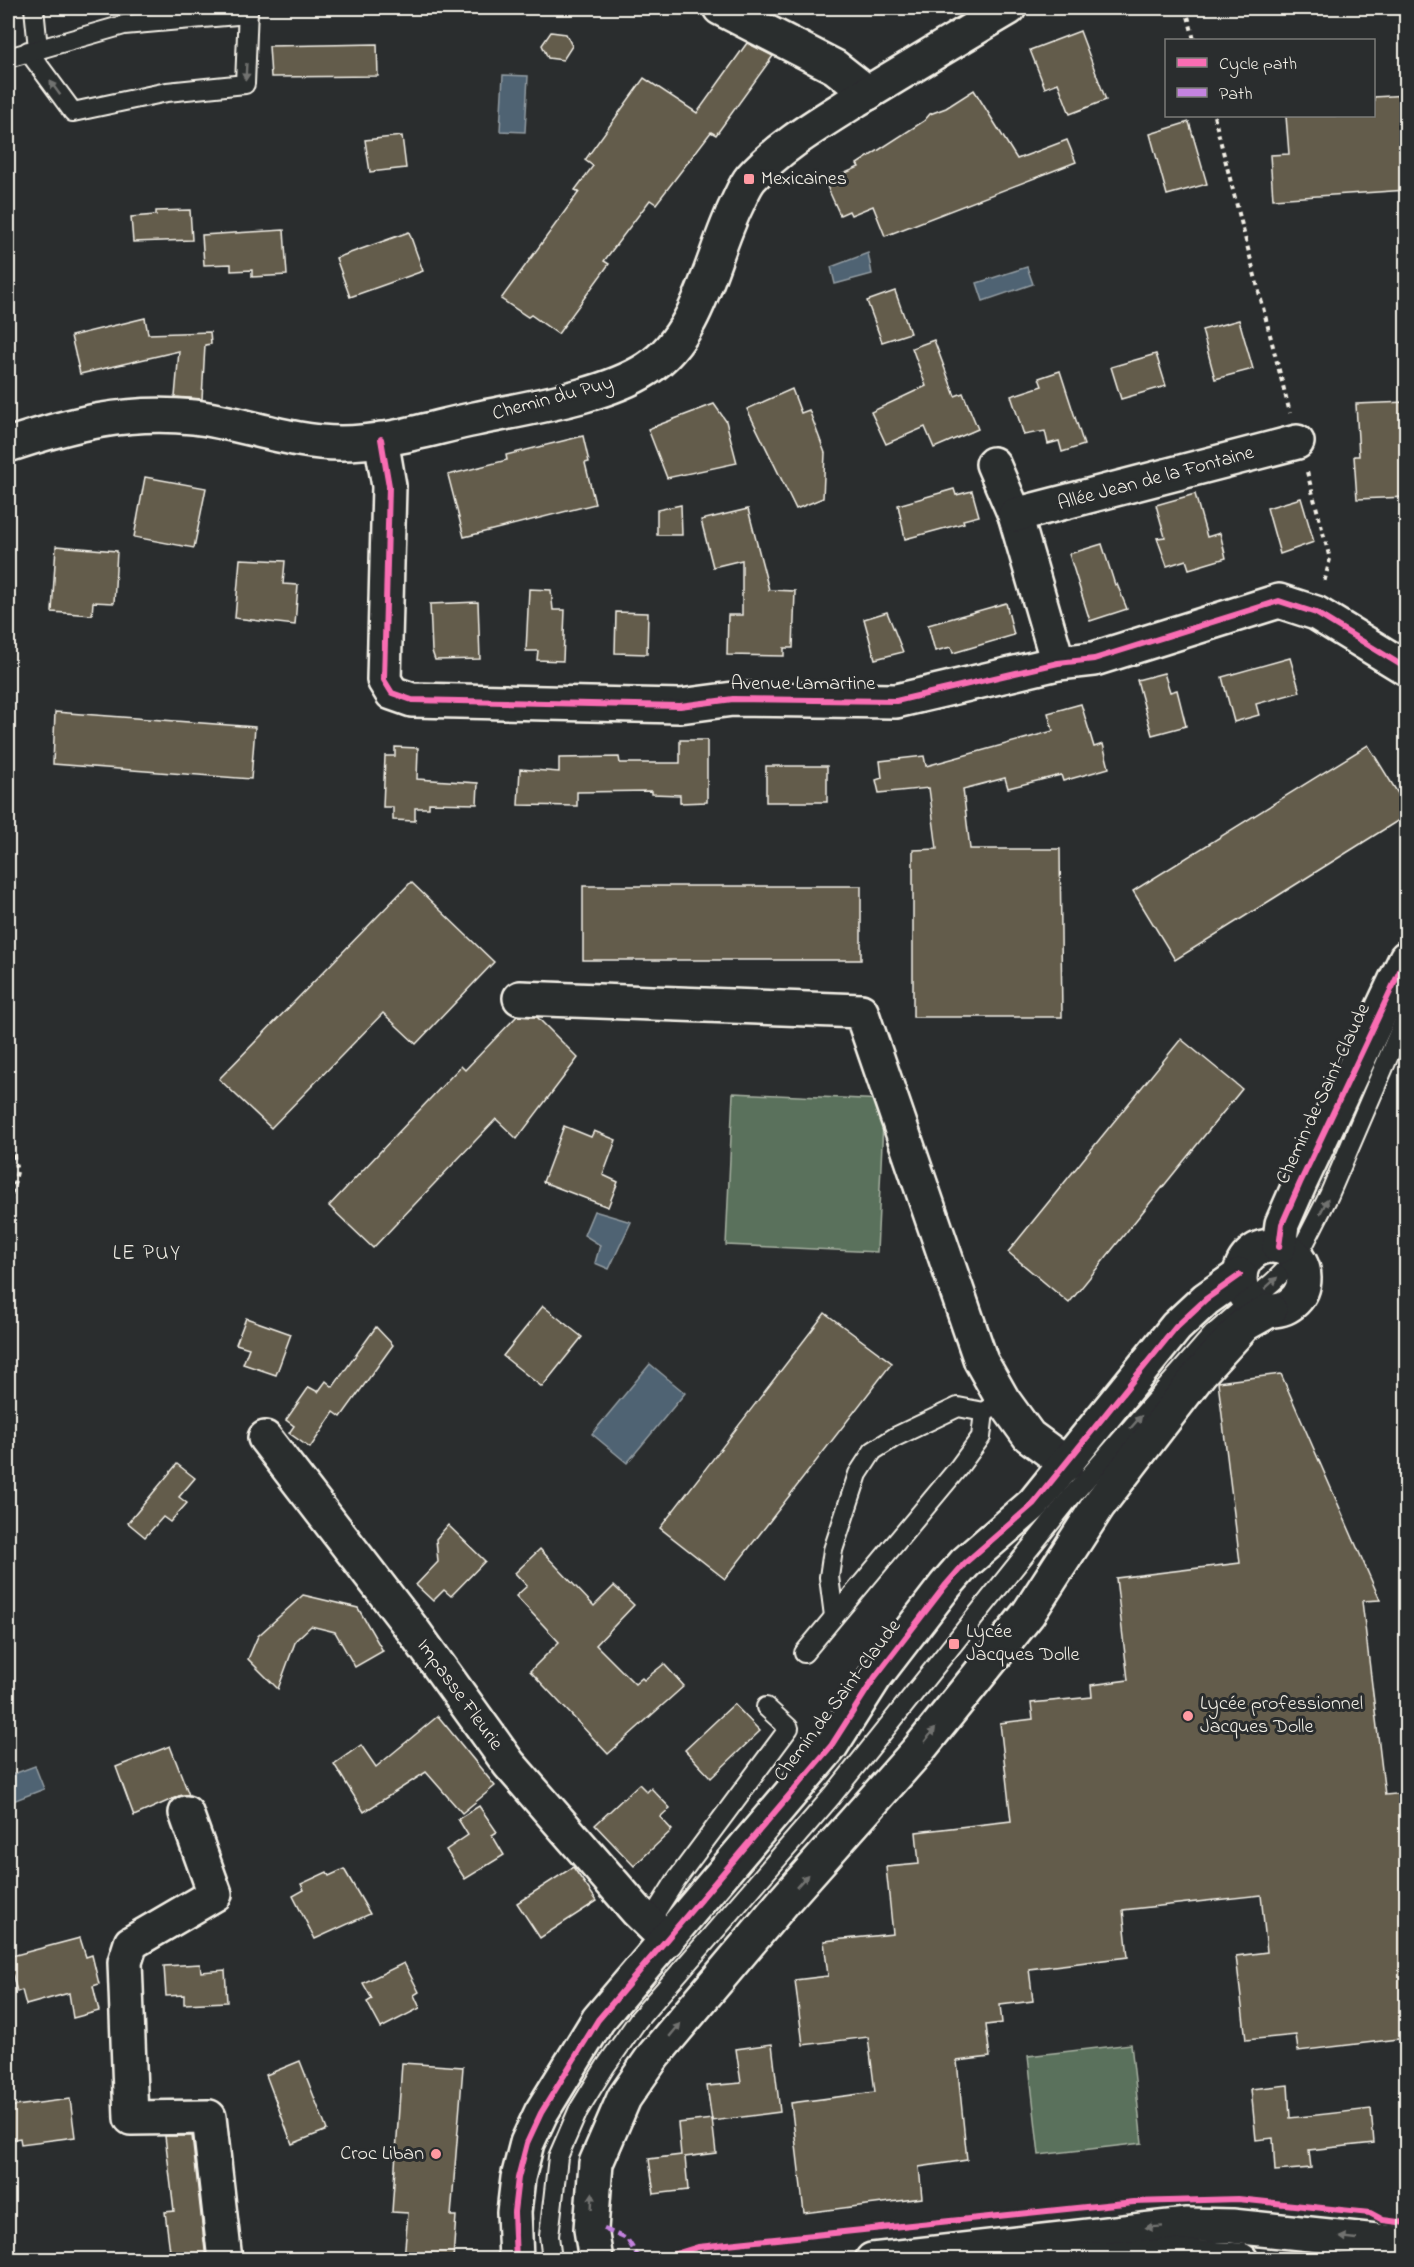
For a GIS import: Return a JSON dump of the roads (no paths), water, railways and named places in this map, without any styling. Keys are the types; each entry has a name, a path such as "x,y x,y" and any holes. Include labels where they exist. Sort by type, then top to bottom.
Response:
{"street":[{"path":"720,8 835,67 868,93"},
{"name":"Chemin du Puy","path":"8,445 65,426 111,417 150,415 196,417 302,440 342,443 381,439 572,397 618,382 647,369 684,330 731,216 749,179 802,134 1009,8"},
{"name":"Avenue Lamartine","path":"381,439 389,486 384,680 392,693 412,700 680,706 733,699 896,701 1058,663 1094,659 1279,601 1316,613 1407,668"},
{"name":"Allée Jean de la Fontaine","path":"1015,515 1297,442"},
{"path":"993,465 1015,515 1058,663"},
{"name":"Chemin de Saint-Claude","path":"1288,1252 1282,1224 1407,958"},
{"path":"520,998 861,1011 981,1361 993,1406 1067,1464"},
{"path":"596,2259 591,2229 596,2163 624,2098 654,2055 784,1901 920,1748 1021,1623 1047,1587 1098,1506 1201,1372 1245,1324 1253,1296 1243,1264 1258,1250 1288,1252 1303,1272 1300,1294 1287,1307 1253,1296"},
{"name":"Chemin de Saint-Claude","path":"516,2259 514,2212 518,2178 527,2143 541,2113 598,2020 658,1932 831,1746 874,1677 945,1586 965,1563 1033,1504 1176,1327 1206,1299 1253,1296"},
{"name":"Impasse Fleurie","path":"265,1438 413,1630 509,1764 658,1932"},
{"path":"186,1812 215,1894 131,1943 125,1962 131,2118 209,2116 225,2259"},
{"path":"872,2259 1186,2225 1232,2226 1407,2244"},
{"path":"1082,2259 1127,2256 1241,2259"}],"lane":[{"path":"8,58 33,50 124,25 248,11 245,84 167,92 73,112 33,50 34,8"},
{"path":"1288,1252 1329,1195 1407,1016"},
{"name":"Chemin de Saint-Claude","path":"552,2259 549,2236 558,2157 578,2111 605,2067 639,2020 832,1796 1070,1498 1213,1334 1253,1296"},
{"name":"Chemin de Saint-Claude","path":"1070,1498 1153,1356"},
{"path":"804,1653 965,1460 981,1437 993,1406 958,1407 895,1437 873,1451 858,1474 833,1550 829,1577 834,1616"},
{"path":"658,1932 676,1880 789,1728 766,1707"}],"water":[{"path":"503,75 528,76 525,132 500,131"},
{"path":"868,253 872,274 835,284 831,267"},
{"path":"1027,267 1033,284 983,301 977,283"},
{"path":"594,1211 631,1222 609,1269 595,1263 600,1245 584,1235"},
{"path":"650,1364 685,1393 627,1463 592,1434"},
{"path":"35,1766 44,1789 8,1803 8,1776"}],"place":[{"name":"Mexicaines","path":"749,179"},
{"name":"Lycée Jacques Dolle","path":"954,1644"},
{"name":"Lycée professionnel Jacques Dolle","path":"1188,1716"},
{"name":"Croc Liban","path":"436,2154"}],"district":[{"name":"LE PUY","path":"147,1254"}]}
